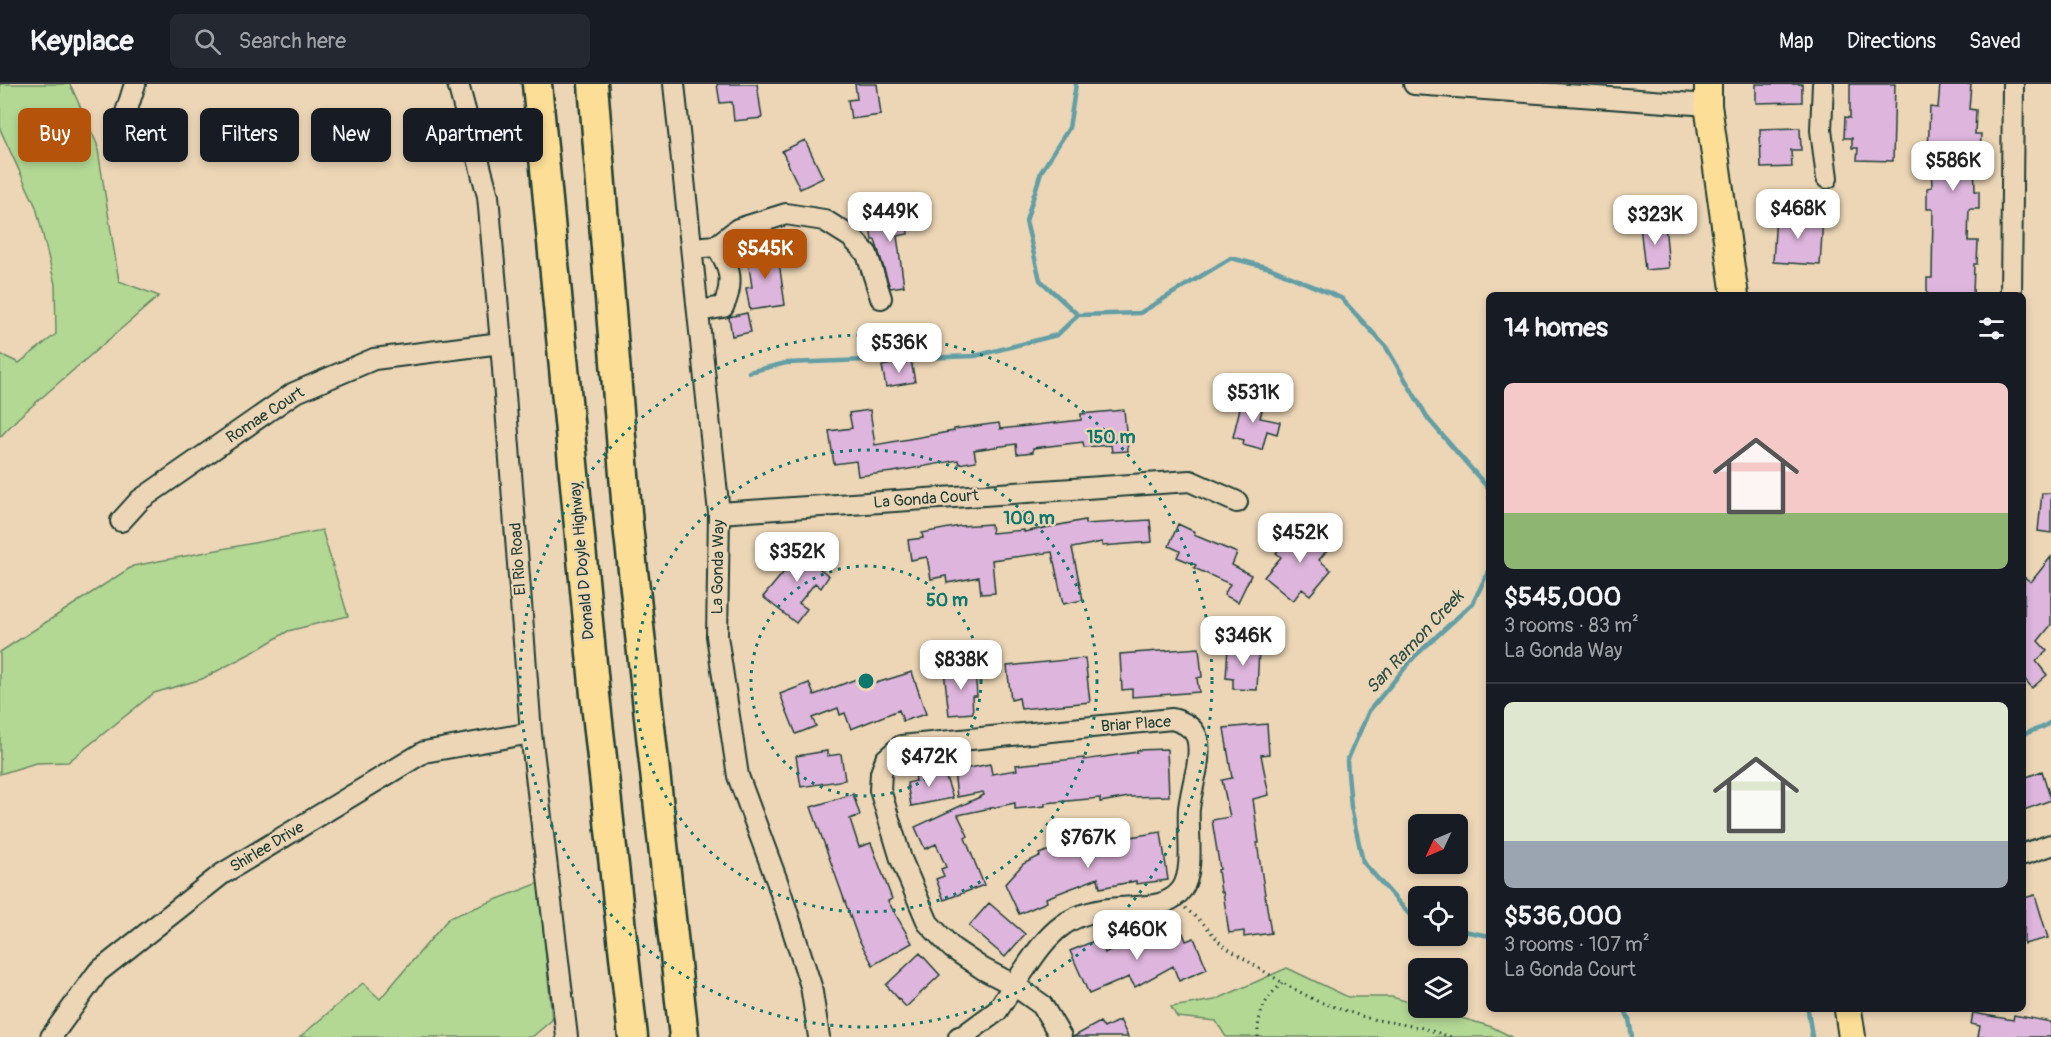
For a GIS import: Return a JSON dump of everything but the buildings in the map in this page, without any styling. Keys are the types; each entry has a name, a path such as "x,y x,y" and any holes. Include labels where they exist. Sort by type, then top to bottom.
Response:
{"highway":[{"name":"Donald D Doyle Highway","path":"537,84 595,695 633,1037"},
{"path":"593,84 628,525 684,1037"}],"main road":[{"path":"1708,95 1734,292"},
{"path":"1848,1012 1852,1037"}],"street":[{"path":"127,108 135,84"},
{"name":"El Rio Road","path":"458,84 488,196 531,733 567,1037"},
{"name":"La Gonda Way","path":"674,84 719,513 717,636 738,776 777,881 811,986 819,1037"},
{"path":"1414,84 1708,95"},
{"path":"1823,84 1821,130 1827,178"},
{"path":"2011,292 2013,84"},
{"path":"691,249 716,246 738,229 786,214 824,220 850,237 867,254 881,298"},
{"path":"698,311 723,307 730,293 727,261 716,246"},
{"name":"Romae Court","path":"121,521 140,500 294,393 374,359 501,343"},
{"name":"La Gonda Court","path":"719,513 1190,481 1237,502"},
{"name":"Briar Place","path":"1061,1037 1042,1005 1014,985 983,969 952,948 928,922 901,859 880,789 881,773 886,759 901,746 1172,719 1187,723 1197,734 1199,752 1189,809 1190,866 1182,888 1173,897"},
{"name":"Shirlee Drive","path":"51,1037 98,972 222,874 424,752 531,733"},
{"path":"2026,853 2051,845"},
{"path":"958,1037 963,1036 997,1011 1044,942 1064,924 1087,914 1117,908 1147,907 1165,903 1173,897"}],"path":[{"path":"1173,897 1222,945 1317,1001 1349,1013 1423,1028 1451,1037"},
{"path":"1258,1037 1257,1023 1267,998 1283,983"}],"green space":[{"path":"0,84 70,84 81,108 18,108 18,162 91,162 91,131 97,144 119,281 159,296 18,418 0,437 0,354 19,363 56,334 55,284 36,207 0,129"},
{"path":"322,530 348,616 288,631 202,679 154,693 68,762 36,763 0,774 0,652 133,566"},
{"path":"539,883 552,1020 532,1037 300,1037 363,983 380,999 449,918"},
{"path":"1287,968 1348,997 1392,997 1408,1002 1408,1018 1462,1018 1492,1027 1512,1037 1226,1037 1216,1021 1177,1017 1171,1007 1215,1000"}],"waterway":[{"name":"San Ramon Creek","path":"1076,84 1069,128 1041,172 1026,221 1040,280 1078,315 1140,313 1231,258 1270,268 1341,298 1386,347 1429,420 1486,486"},
{"path":"749,372 786,363 975,356 1057,335 1078,315"},
{"name":"San Ramon Creek","path":"1408,913 1363,862 1351,807 1347,761 1369,711 1414,657 1473,603 1486,576"},
{"path":"2026,733 2051,722"},
{"name":"San Ramon Creek","path":"1468,932 1486,935"},
{"name":"San Ramon Creek","path":"1626,1012 1632,1037"},
{"path":"1808,1012 1812,1037"}]}
